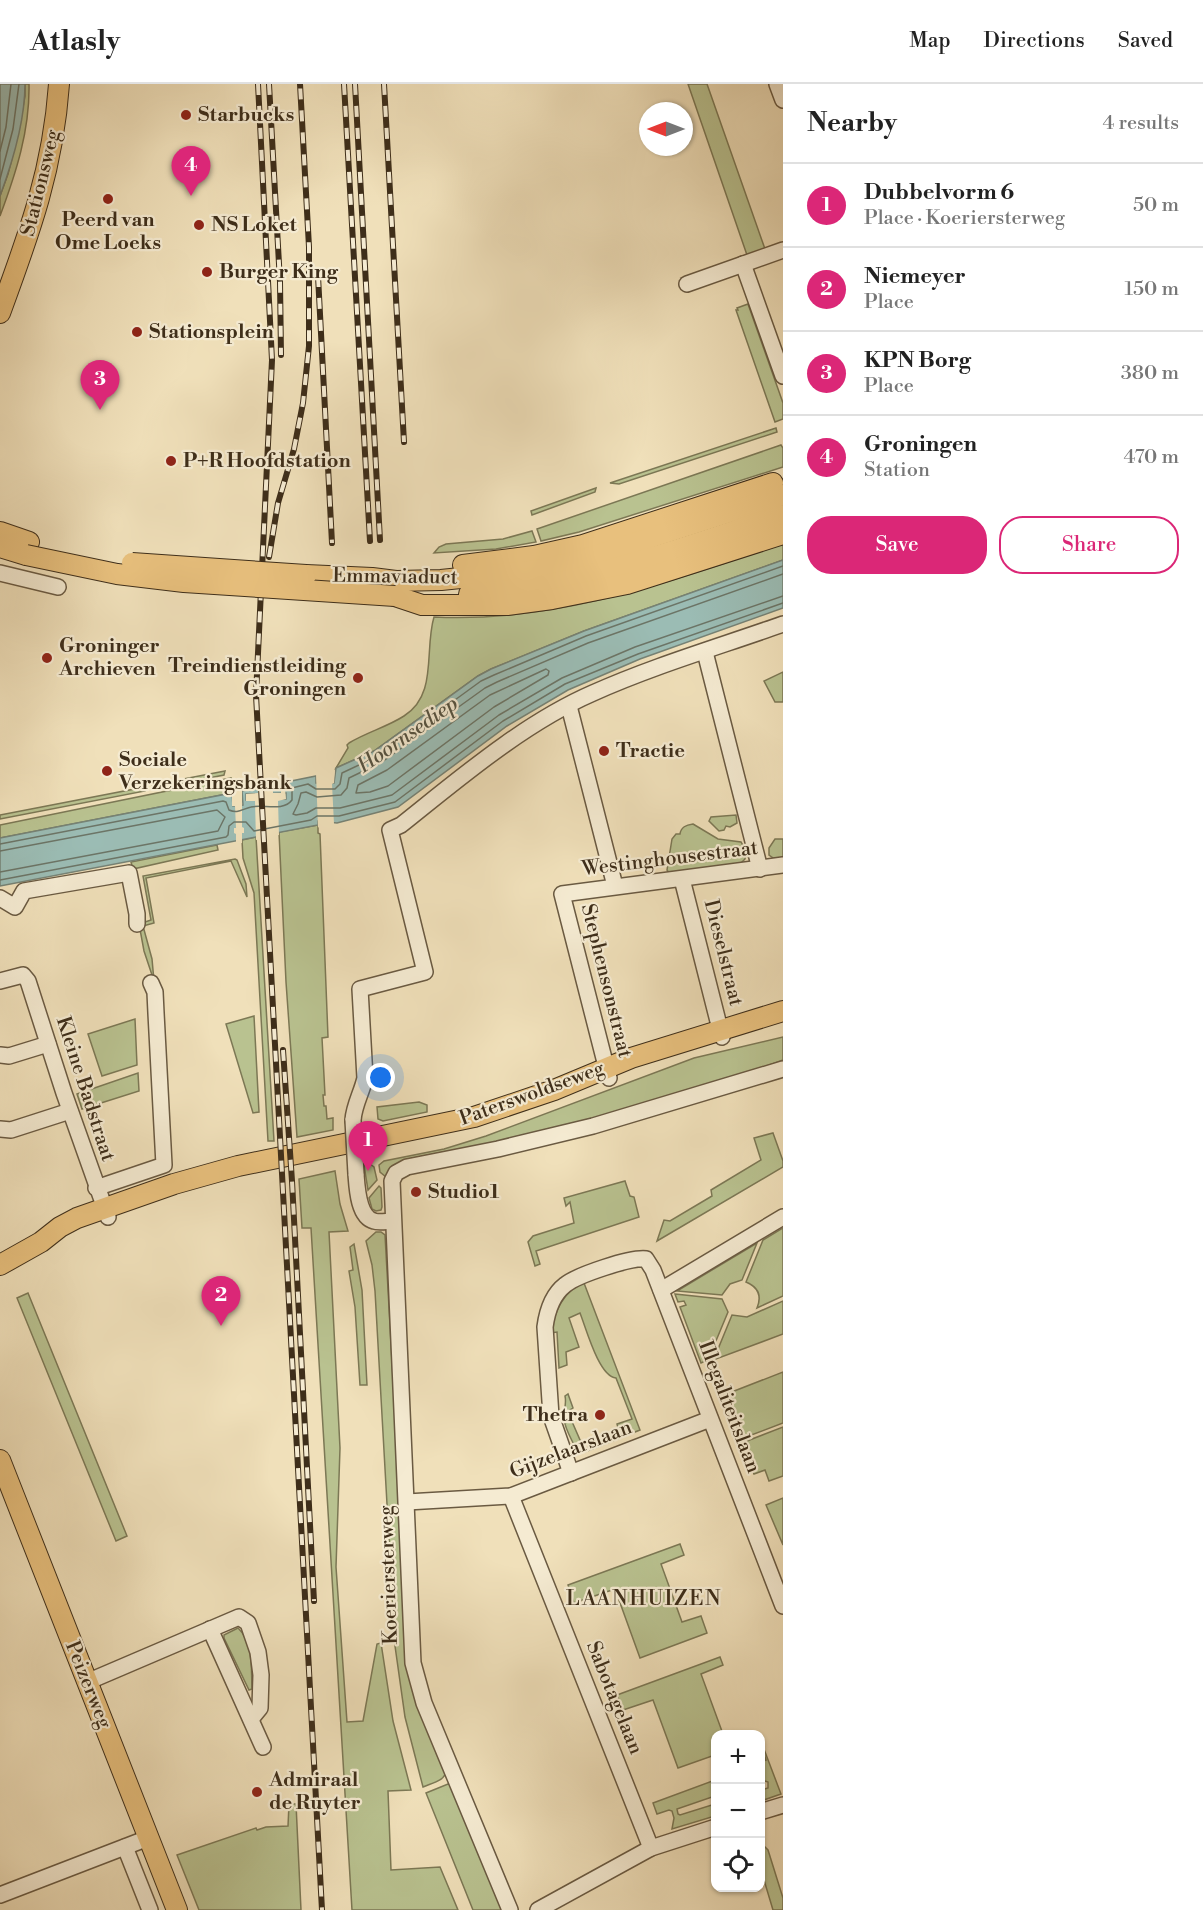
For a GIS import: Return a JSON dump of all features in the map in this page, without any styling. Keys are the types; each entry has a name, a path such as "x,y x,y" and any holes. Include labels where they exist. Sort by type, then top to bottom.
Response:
{"main road":[{"name":"Stationsweg","path":"0,276 22,216 45,140 51,105 51,84"},
{"name":"Stationsweg","path":"0,313 32,225 46,178 55,131 59,84"},
{"name":"Emmaviaduct","path":"716,526 780,486"},
{"path":"441,587 534,556 583,545 780,486"},
{"name":"Emmaviaduct","path":"0,532 27,548 117,574 184,582 395,596 558,566 716,526 783,515"},
{"path":"441,587 507,604 572,596 627,584 783,534"},
{"name":"Emmaviaduct","path":"0,547 79,554 151,565 372,578 441,587"},
{"name":"Paterswoldseweg","path":"0,1265 41,1242 60,1227 106,1213 174,1184 217,1171 483,1115 783,1011"},
{"name":"Paterswoldseweg","path":"721,1033 783,1023"},
{"name":"Peizerweg","path":"0,1463 177,1910"}],"street":[{"path":"777,84 783,100"},
{"path":"687,284 783,250"},
{"path":"743,264 783,376"},
{"path":"0,573 58,587"},
{"path":"393,1221 374,1221 367,1217 361,1204 356,1174 354,1113 365,1078 360,989 425,972 390,830 401,825 480,762 520,734 592,693 783,624"},
{"path":"705,652 760,869"},
{"path":"569,706 615,886"},
{"name":"Westinghousestraat","path":"562,894 783,865"},
{"path":"0,898 15,907 24,891 129,873 137,924"},
{"name":"Dieselstraat","path":"682,879 721,1033"},
{"name":"Stephensonstraat","path":"562,894 608,1073"},
{"name":"Kleine Badstraat","path":"0,981 23,975 28,981 106,1213"},
{"path":"96,1188 164,1165 157,1026 151,983"},
{"path":"0,1055 9,1056 48,1044"},
{"name":"Paterswoldseweg","path":"392,1185 394,1177 403,1168 498,1149 593,1126 783,1069"},
{"path":"0,1129 11,1130 70,1111"},
{"name":"Koeriersterweg","path":"392,1185 413,1663 417,1683 467,1810 510,1910"},
{"path":"661,1290 783,1217"},
{"name":"Illegaliteitslaan","path":"571,1473 551,1416 545,1327 547,1313 558,1292 573,1280 633,1259 646,1259 661,1290 783,1606"},
{"name":"Gijzelaarslaan","path":"407,1502 511,1497 710,1419"},
{"name":"Sabotagelaan","path":"511,1497 651,1848"},
{"path":"87,1682 239,1617 248,1623 258,1652 261,1676 260,1708 251,1719"},
{"path":"210,1629 263,1748"},
{"path":"765,1810 783,1805"},
{"path":"538,1910 651,1848 711,1829"},
{"path":"0,1895 148,1838"},
{"path":"125,1847 150,1910"}],"green space":[{"path":"25,84 29,84 29,101 24,135 0,216 0,196 19,130"},
{"path":"688,84 707,84 765,249 747,255"},
{"path":"748,304 783,403 783,419 775,422 736,310"},
{"path":"776,428 777,432 619,484 610,483"},
{"path":"781,445 783,467 579,532 541,541 537,529"},
{"path":"596,488 595,492 532,515 531,511"},
{"path":"532,531 536,542 496,549 434,553 446,544 503,539"},
{"path":"783,544 783,560 584,631 491,669 374,751 336,768 349,743 404,716 415,707 426,684 434,617 480,617 568,607 654,585"},
{"path":"783,672 783,702 775,702 764,681"},
{"path":"225,771 224,775 153,789 152,785"},
{"path":"231,778 232,793 0,838 0,825"},
{"path":"145,787 145,791 0,819 0,815"},
{"path":"736,815 737,823 730,827 726,826 724,830 719,831 709,821 711,817"},
{"path":"693,824 718,839 741,842 746,851 745,859 741,863 669,873 667,870 672,839 676,834 680,834 684,827"},
{"path":"318,825 328,1037 322,1038 325,1095 323,1095 327,1119 333,1118 333,1130 297,1137 286,982 279,832"},
{"path":"256,837 274,1141 268,1141 254,893 243,858 242,840"},
{"path":"775,839 783,839 783,857 776,860 769,855 769,848"},
{"path":"217,845 218,850 133,869 131,862"},
{"path":"235,859 246,884 247,897 231,861 146,878 154,923 143,926 152,959 154,981 144,951 139,924 151,920 143,876"},
{"path":"254,1016 259,1112 253,1113 226,1024"},
{"path":"135,1019 137,1065 102,1076 88,1034"},
{"path":"783,1037 783,1060 674,1099 386,1177 380,1172 379,1165 384,1161 444,1149 486,1136 694,1058"},
{"path":"138,1073 139,1091 82,1109 77,1094"},
{"path":"419,1102 427,1105 427,1112 383,1121 378,1119 377,1107"},
{"path":"773,1133 783,1167 657,1241 664,1220 670,1221 712,1196 711,1190 761,1160 754,1138"},
{"path":"370,1164 374,1167 377,1180 368,1190 364,1165"},
{"path":"335,1171 340,1204 348,1231 329,1232 340,1448 336,1567 347,1722 363,1721 377,1644 381,1643 393,1721 411,1790 388,1791 391,1870 440,1867 458,1910 352,1910 311,1228 302,1228 299,1179"},
{"path":"625,1181 630,1196 634,1197 639,1217 536,1251 540,1264 535,1266 528,1242 533,1236 574,1223 570,1202 566,1206 564,1198"},
{"path":"379,1186 382,1207 381,1210 376,1211 372,1209 369,1198"},
{"path":"783,1228 783,1296 757,1308 758,1292 746,1282 763,1240"},
{"path":"376,1232 385,1235 409,1670 446,1771 441,1779 423,1787 405,1717 395,1646 375,1291 366,1241"},
{"path":"757,1243 742,1280 730,1284 722,1295 677,1291"},
{"path":"354,1244 362,1290 367,1385 360,1385 355,1307 349,1271 353,1270 350,1247"},
{"path":"584,1283 640,1430 585,1452 575,1447 566,1426 565,1396 568,1394 573,1408 570,1410 570,1417 584,1449 620,1435 617,1424 632,1419 616,1378 604,1370 599,1361 580,1313 569,1318 579,1347 566,1352 567,1365 559,1368 557,1332 550,1333 552,1325 565,1296"},
{"path":"28,1293 127,1536 116,1541 17,1298"},
{"path":"675,1294 722,1299 728,1312 708,1360 701,1363 680,1307 686,1305 684,1301 678,1302"},
{"path":"783,1301 783,1334 716,1359 732,1315 747,1317"},
{"path":"783,1372 783,1423 746,1437 740,1436 724,1395"},
{"path":"783,1427 783,1476 769,1481 765,1470 754,1474 743,1446 747,1441"},
{"path":"783,1498 783,1545 766,1505"},
{"path":"680,1544 684,1555 661,1564 682,1622 701,1616 707,1633 640,1658 615,1589 574,1603 568,1585"},
{"path":"238,1628 247,1641 249,1649 252,1689 249,1690 224,1638 224,1635"},
{"path":"720,1657 723,1665 701,1674 722,1730 711,1730 711,1756 678,1768 653,1700 623,1710 617,1695"},
{"path":"765,1752 781,1794 765,1800 765,1789 768,1788 768,1782 765,1781"},
{"path":"711,1781 711,1797 677,1809 680,1815 711,1805 711,1817 672,1829 674,1818 672,1811 657,1814 653,1803"},
{"path":"450,1784 505,1910 473,1910 426,1793"},
{"path":"289,1804 296,1804 301,1910 199,1910 177,1855 256,1828 257,1830 266,1827 288,1826"},
{"path":"765,1847 768,1850 783,1898 783,1910 773,1910 765,1883"}],"water":[{"path":"0,84 25,84 23,112 17,141 0,196"},
{"name":"Hoornsediep","path":"783,560 783,608 640,659 568,690 507,726 398,807 337,823 318,821 318,825 0,886 0,838 232,793 233,806 243,805 242,791 316,776 316,783 334,783 336,768 374,751 478,676 584,631","holes":["286,793 286,799 246,800 246,794"]}],"pier":[{"path":"335,770 332,784 334,824 321,824 318,828 316,773 319,780 331,780 332,771"},
{"path":"281,780 284,780 286,799 278,801 279,835 256,840 255,801 246,801 246,794 258,793 258,785 273,782 273,793 281,793"},
{"path":"242,788 244,833 242,833 242,843 236,844 235,806 232,806 232,790 235,793 235,803 240,803 239,791"}],"railway":[{"path":"258,84 272,360 256,695 322,1910"},
{"path":"269,84 280,282 281,355"},
{"path":"269,557 278,503 294,449 303,403 309,346 309,247 300,84"},
{"path":"344,84 370,541"},
{"path":"355,84 380,540"},
{"path":"384,84 404,442"},
{"path":"318,276 332,543"},
{"path":"283,1050 314,1601"}],"place":[{"name":"Starbucks","path":"186,115"},
{"name":"Groningen","path":"191,196"},
{"name":"Peerd van Ome Loeks","path":"108,199"},
{"name":"NS Loket","path":"199,225"},
{"name":"Burger King","path":"207,272"},
{"name":"Stationsplein","path":"137,332"},
{"name":"KPN Borg","path":"100,410"},
{"name":"P+R Hoofdstation","path":"171,461"},
{"name":"Groninger Archieven","path":"47,658"},
{"name":"Treindienstleiding Groningen","path":"358,678"},
{"name":"Tractie","path":"604,751"},
{"name":"Sociale Verzekeringsbank","path":"107,771"},
{"name":"Dubbelvorm 6","path":"368,1171"},
{"name":"Studio1","path":"416,1192"},
{"name":"Niemeyer","path":"221,1326"},
{"name":"Thetra","path":"600,1415"},
{"name":"Admiraal de Ruyter","path":"257,1792"}],"district":[{"name":"LAANHUIZEN","path":"644,1599"}]}
